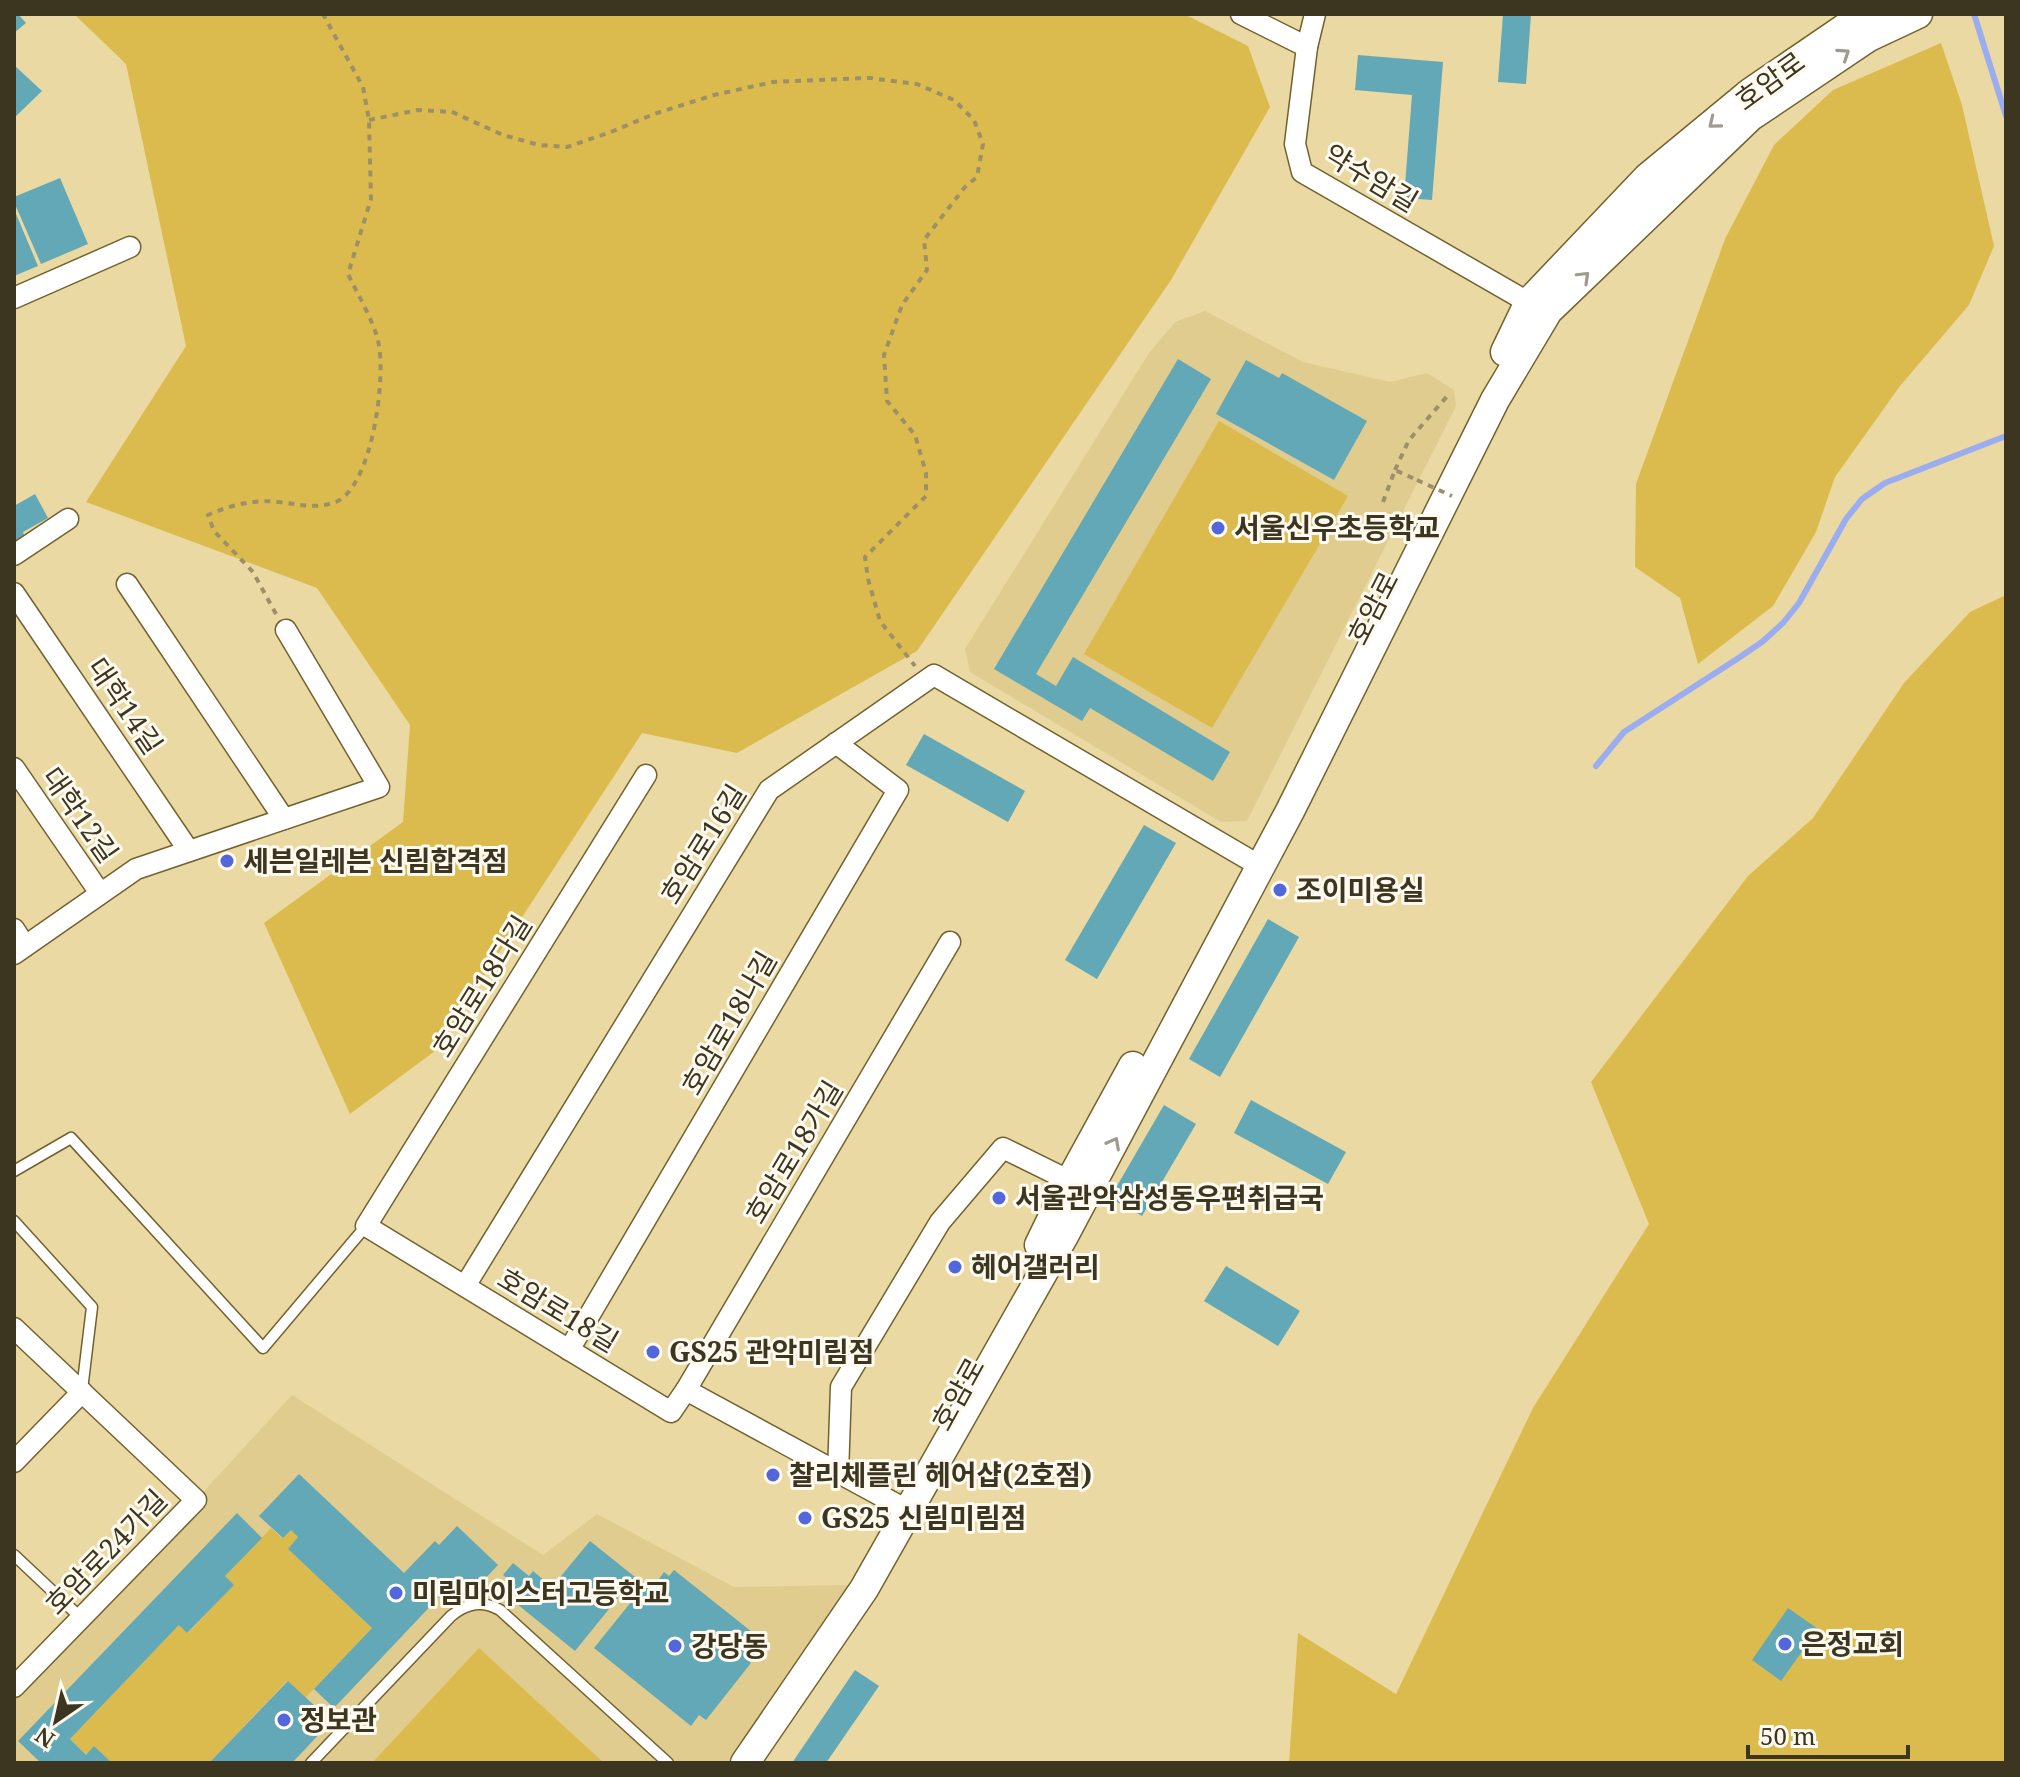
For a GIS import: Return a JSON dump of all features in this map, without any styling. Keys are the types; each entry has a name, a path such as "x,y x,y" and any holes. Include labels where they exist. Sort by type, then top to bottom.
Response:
{"main road":[{"name":"호암로","path":"735,1763 852,1585 1025,1277 1070,1181 1248,859 1445,467 1538,308 1648,177 1751,92 1869,14"},
{"path":"745,1763 864,1589 1065,1234 1290,811 1538,308 1750,117 1869,37 1918,14"}],"street":[{"path":"1241,14 1307,47"},
{"name":"약수암길","path":"1315,14 1307,47 1295,144 1302,172 1538,308"},
{"path":"14,298 130,247"},
{"path":"14,555 68,519"},
{"path":"127,584 284,819"},
{"name":"대학14길","path":"14,593 189,851"},
{"path":"18,943 136,869 379,787 286,630"},
{"path":"926,681 934,675 1248,859"},
{"name":"호암로16길","path":"465,1286 769,790 926,681"},
{"name":"호암로18나길","path":"569,1350 898,790 836,743"},
{"name":"대학12길","path":"14,768 100,893"},
{"name":"호암로18다길","path":"366,1226 646,775"},
{"name":"호암로18가길","path":"686,1390 950,942"},
{"path":"838,1474 841,1387 940,1222 1003,1148 1070,1181"},
{"name":"호암로18길","path":"366,1226 671,1412 686,1390"},
{"path":"14,1328 82,1392 14,1462"},
{"path":"686,1390 896,1504"},
{"name":"호암로24가길","path":"14,1686 196,1500 82,1392"}],"lane":[{"path":"14,1171 71,1138 263,1348 366,1226"},
{"path":"14,1221 92,1307 82,1392"},
{"path":"14,1555 81,1618"},
{"path":"311,1763 451,1616 468,1605 481,1604 500,1610 668,1763"}],"path":[{"path":"286,630 253,572 214,531 208,515 251,501 303,507 336,502 354,485 374,434 381,390 378,341 348,274 371,199 369,120 363,87 323,14"},
{"path":"369,120 418,110 452,112 503,135 539,145 567,147 714,95 773,82 870,78 917,84 954,100 974,120 983,144 977,177 965,187 924,240 927,270 902,305 884,355 887,401 915,435 926,473 926,496 865,557 880,621 926,681"},
{"path":"1383,502 1409,440 1449,394"},
{"path":"1396,470 1452,496"}],"shaded area":[{"path":"74,14 1184,14 1248,46 1270,107 1171,280 917,651 737,753 642,733 435,1051 350,1114 264,923 403,822 410,725 317,588 86,502 186,346 126,64"},
{"path":"1941,43 1962,105 1994,246 1969,305 1900,386 1835,477 1816,532 1773,606 1698,664 1680,598 1635,567 1636,484 1725,239 1774,145 1833,90"},
{"name":"서울신우초등학교","path":"1205,311 1303,362 1390,382 1427,373 1454,390 1456,406 1247,821 1221,822 970,672 965,649 1149,353 1175,322"},
{"path":"1219,421 1348,496 1212,728 1084,654"},
{"path":"2006,595 2006,1763 1289,1763 1298,1633 1396,1694 1533,1408 1649,1224 1591,1082 1748,876 1813,818 1904,683 1970,612"},
{"path":"292,1395 543,1555 597,1514 734,1587 852,1585 734,1763 14,1763 14,1687 196,1500"},
{"path":"271,1528 282,1538 291,1530 298,1537 288,1549 372,1628 305,1698 287,1681 209,1763 112,1763 94,1747 86,1755 70,1739 179,1625 188,1633 233,1585 225,1576"},
{"path":"479,1648 604,1763 372,1763"}],"building":[{"path":"14,14 26,23 14,33"},
{"path":"1503,14 1531,14 1526,84 1498,82"},
{"path":"1358,55 1443,62 1432,200 1404,198 1412,95 1355,90"},
{"path":"14,65 42,91 14,118"},
{"path":"60,178 88,244 41,264 14,197"},
{"path":"14,209 38,266 14,276"},
{"path":"1178,359 1211,379 1036,674 1056,686 1073,657 1230,752 1213,781 1090,708 1082,721 994,669"},
{"path":"1246,360 1279,378 1282,373 1367,421 1334,480 1216,414"},
{"path":"35,494 48,518 23,532 25,538 14,545 14,506"},
{"path":"924,734 1025,791 1008,822 906,765"},
{"path":"1144,825 1176,843 1097,979 1065,960"},
{"path":"1268,919 1299,937 1220,1077 1189,1059"},
{"path":"1251,1100 1346,1152 1328,1184 1234,1133"},
{"path":"1164,1105 1196,1124 1142,1216 1110,1198"},
{"path":"1226,1266 1300,1311 1278,1346 1204,1301"},
{"name":"미림마이스터고등학교","path":"299,1474 404,1573 435,1541 439,1545 457,1526 498,1565 474,1590 466,1583 446,1604 439,1597 334,1708 314,1689 372,1628 288,1549 298,1537 291,1530 283,1538 259,1516"},
{"path":"237,1513 262,1538 225,1576 234,1585 187,1633 179,1625 70,1739 86,1755 94,1746 112,1763 41,1763 18,1741"},
{"name":"강당동","path":"590,1541 635,1577 575,1651 507,1596 516,1585 503,1575 513,1563 529,1576 533,1571 552,1587"},
{"name":"강당동","path":"674,1570 752,1632 748,1638 756,1644 745,1658 751,1663 706,1720 699,1715 691,1726 594,1648 648,1581 654,1586 664,1572 669,1576"},
{"name":"은정교회","path":"1788,1608 1818,1629 1781,1681 1752,1660"},
{"path":"855,1670 879,1686 826,1763 792,1763"},
{"name":"정보관","path":"288,1681 316,1707 310,1713 325,1728 292,1763 209,1763"}],"waterway":[{"path":"1974,14 2006,116"},
{"path":"1596,766 1624,732 1762,642 1783,623 1799,603 1846,519 1862,499 1885,483 2006,436"}],"place":[{"name":"서울신우초등학교","path":"1218,528"},
{"name":"세븐일레븐 신림합격점","path":"227,861"},
{"name":"조이미용실","path":"1280,890"},
{"name":"서울관악삼성동우편취급국","path":"999,1198"},
{"name":"헤어갤러리","path":"955,1267"},
{"name":"GS25 관악미림점","path":"653,1352"},
{"name":"찰리체플린 헤어샵(2호점)","path":"773,1475"},
{"name":"GS25 신림미림점","path":"805,1518"},
{"name":"미림마이스터고등학교","path":"396,1593"},
{"name":"은정교회","path":"1785,1644"},
{"name":"강당동","path":"675,1646"},
{"name":"정보관","path":"284,1720"}]}
